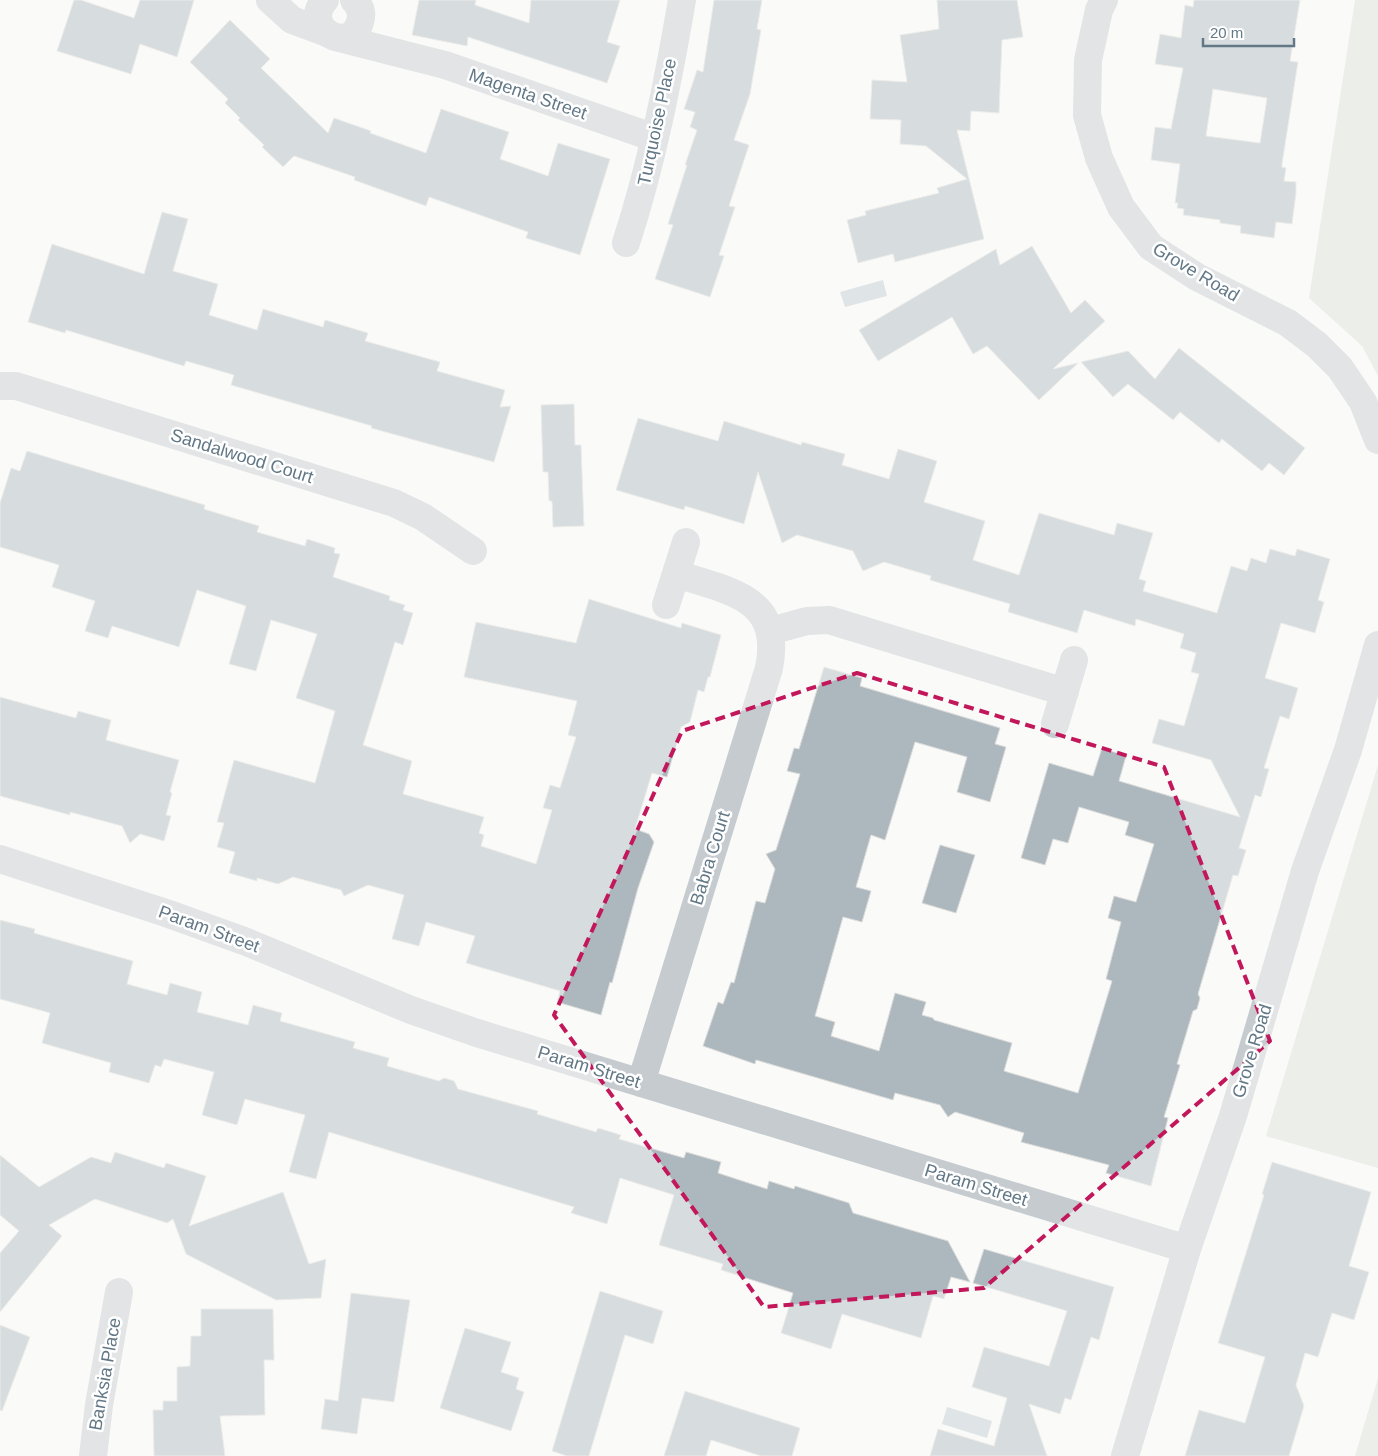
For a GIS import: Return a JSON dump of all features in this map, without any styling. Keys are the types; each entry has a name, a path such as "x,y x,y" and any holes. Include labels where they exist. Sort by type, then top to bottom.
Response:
{"street":[{"name":"Magenta Street","path":"271,0 282,6 292,8 324,0"},
{"name":"Magenta Street","path":"271,0 292,20 331,35 444,65 656,138"},
{"path":"324,0 318,16 322,28 331,35 347,36 354,32 361,20 359,6"},
{"name":"Turquoise Place","path":"626,243 656,138 682,0"},
{"name":"Grove Road","path":"1104,0 1088,60 1087,115 1099,158 1121,207 1151,247 1197,277 1288,323 1317,345 1340,368 1363,402 1378,440"},
{"name":"Magenta Street","path":"359,6 386,44 400,52"},
{"name":"Sandalwood Court","path":"0,386 16,386 394,504 423,517 473,551"},
{"path":"666,605 686,542"},
{"name":"Babra Court","path":"641,1084 769,668 772,648 770,631 760,611 746,599 676,574"},
{"path":"770,631 807,620 829,620 1065,692"},
{"name":"Grove Road","path":"1125,1456 1187,1249 1233,1116 1305,872 1348,750 1378,645"},
{"path":"1055,724 1074,660"},
{"name":"Param Street","path":"0,859 244,940 420,1014 477,1033 1187,1249"},
{"name":"Banksia Place","path":"93,1456 99,1405 119,1292"}],"highlighted area":[{"path":"857,673 1164,767 1270,1041 984,1288 764,1307 554,1015 682,731"}],"shaded area":[{"path":"1355,0 1378,0 1378,376 1362,346 1309,298"},
{"path":"883,280 887,296 845,307 840,292"},
{"path":"1378,765 1378,1168 1266,1136"},
{"path":"1378,1378 1378,1456 1355,1456"},
{"path":"947,1407 992,1421 987,1438 942,1424"}],"building":[{"path":"74,0 81,0 134,18 140,0 194,0 177,57 140,44 131,74 57,51"},
{"path":"419,0 476,0 475,5 529,23 531,0 620,0 607,42 620,46 607,83 468,37 467,46 412,35"},
{"path":"714,0 762,0 757,29 761,30 750,94 734,140 749,145 729,206 735,207 719,255 724,256 710,297 655,279 673,225 668,224 697,130 690,127 695,112 684,109 697,70 703,72"},
{"path":"937,0 1017,0 1023,37 1002,40 999,113 971,111 970,131 957,130 984,239 895,262 893,254 858,263 847,220 866,215 865,211 939,193 937,188 967,179 926,146 900,144 901,120 870,119 872,80 907,82 900,35 939,29"},
{"path":"1194,0 1300,0 1290,61 1298,62 1282,164 1282,167 1286,168 1284,181 1296,182 1296,193 1292,224 1276,222 1274,238 1240,233 1241,226 1220,223 1220,220 1183,215 1184,209 1177,208 1178,203 1175,203 1180,164 1151,160 1155,127 1171,129 1183,68 1155,64 1160,34 1181,38 1185,5 1193,7","holes":["1213,89 1267,98 1260,143 1206,136"]},
{"path":"230,20 270,59 261,68 328,133 334,118 426,153 441,109 509,132 500,159 548,176 558,143 610,159 580,255 526,238 528,232 429,197 426,206 354,180 355,177 294,156 283,167 238,120 240,118 225,103 228,99 190,62"},
{"path":"162,212 188,219 173,271 218,284 209,315 257,330 263,309 323,327 325,320 368,333 365,341 440,362 437,371 505,390 500,407 511,406 494,462 371,428 372,426 231,385 234,375 186,361 184,366 66,330 65,333 28,322 52,244 144,274"},
{"path":"1032,246 1071,313 1085,300 1105,321 1053,369 1078,363 1039,400 987,346 973,354 952,317 878,361 859,330 996,249 1000,265"},
{"path":"1179,348 1305,448 1284,475 1269,463 1262,471 1222,439 1219,443 1180,412 1173,420 1128,384 1113,397 1081,362 1128,351 1155,379"},
{"path":"574,404 575,445 581,445 584,526 553,527 552,501 549,501 548,472 543,472 541,405"},
{"path":"638,418 718,441 724,421 801,445 802,442 845,454 842,465 889,479 898,449 937,461 924,502 985,521 973,560 1019,575 1039,513 1114,535 1117,523 1153,533 1139,579 1146,581 1143,591 1217,613 1231,566 1247,571 1251,558 1266,563 1270,549 1295,556 1297,549 1330,559 1318,600 1324,602 1315,633 1281,623 1265,678 1298,688 1289,719 1280,716 1264,768 1269,769 1261,797 1255,795 1239,848 1246,850 1238,876 1233,875 1198,994 1200,998 1197,1009 1193,1011 1177,1064 1180,1065 1164,1117 1168,1118 1151,1186 1106,1173 1109,1165 1021,1142 1024,1133 955,1112 948,1117 940,1105 895,1093 893,1100 756,1060 755,1064 703,1046 718,1002 723,1004 731,982 734,983 756,901 765,903 775,869 766,854 776,850 800,774 787,771 794,748 799,749 824,667 862,678 860,686 1000,728 995,744 1006,747 990,802 957,792 967,757 915,742 885,840 871,835 856,887 871,891 862,922 843,917 815,1016 835,1022 831,1036 879,1051 895,993 926,1002 922,1015 1012,1043 1004,1071 1078,1093 1112,981 1106,979 1121,922 1108,918 1114,896 1136,902 1154,844 1125,835 1129,822 1079,807 1068,843 1053,839 1045,865 1021,858 1049,763 1093,776 1102,748 1126,756 1119,781 1240,817 1211,760 1152,743 1159,719 1184,726 1199,674 1191,672 1196,653 1180,648 1184,634 1136,619 1135,626 1084,610 1077,633 1008,612 1010,604 930,580 931,576 884,562 863,571 853,551 797,535 782,543 758,472 744,524 685,506 684,510 616,490"},
{"path":"27,451 205,505 204,509 259,526 257,532 305,546 307,539 335,548 334,553 340,554 333,577 390,596 389,600 405,605 403,610 413,613 403,645 395,642 363,745 412,761 403,794 484,817 479,833 484,835 481,846 536,864 552,810 543,808 550,785 560,788 576,737 568,735 577,701 464,677 476,622 576,643 589,599 681,628 682,623 721,635 704,692 698,690 690,722 681,727 667,777 652,773 635,829 649,834 654,842 638,888 612,983 610,982 601,1015 557,1002 560,991 466,963 475,936 426,922 419,946 392,939 404,895 368,885 344,896 341,890 293,877 278,884 257,878 257,881 229,873 235,852 217,847 224,823 217,822 234,760 315,783 335,711 296,698 317,634 271,620 256,671 229,664 246,606 197,590 179,647 112,626 108,638 85,631 95,601 52,587 59,565 0,547 0,503 11,468 20,471"},
{"path":"0,697 76,718 78,711 111,720 106,740 179,760 170,792 172,793 166,815 171,816 164,841 140,834 130,843 122,826 70,812 70,815 0,796"},
{"path":"940,845 975,855 956,913 922,903"},
{"path":"0,920 35,929 34,933 133,961 127,984 167,995 170,983 202,992 197,1012 248,1025 253,1005 282,1013 280,1021 355,1042 353,1048 389,1058 387,1066 439,1081 444,1078 454,1081 458,1089 538,1111 537,1114 596,1132 598,1128 621,1135 619,1139 684,1158 686,1152 721,1162 718,1173 767,1189 769,1181 794,1189 795,1186 849,1203 853,1213 948,1241 970,1282 951,1277 944,1299 933,1296 921,1338 842,1314 831,1349 781,1333 793,1293 721,1270 723,1264 659,1245 674,1195 620,1178 607,1224 571,1213 574,1207 329,1132 316,1179 289,1172 305,1115 245,1099 237,1125 202,1115 214,1072 164,1059 161,1067 155,1065 149,1083 109,1072 111,1063 42,1043 50,1013 0,999"},
{"path":"115,1152 164,1168 166,1163 206,1176 189,1226 283,1192 309,1264 326,1259 321,1298 276,1300 186,1254 173,1219 167,1223 95,1199 49,1225 62,1236 0,1312 0,1253 19,1231 0,1215 0,1155 39,1187 91,1157 111,1163"},
{"path":"1272,1162 1371,1192 1349,1266 1369,1272 1354,1320 1332,1313 1318,1357 1305,1353 1296,1385 1304,1406 1289,1456 1185,1456 1199,1410 1245,1423 1265,1357 1218,1343 1264,1195 1262,1194"},
{"path":"984,1249 1114,1287 1099,1340 1091,1337 1071,1400 1065,1398 1060,1414 1029,1404 1047,1456 930,1456 938,1429 994,1446 1007,1398 972,1387 984,1347 1049,1366 1067,1311 973,1283"},
{"path":"600,1291 663,1311 653,1344 625,1335 589,1456 567,1456 552,1451"},
{"path":"351,1293 410,1300 394,1402 362,1398 357,1434 321,1429 325,1399 338,1401"},
{"path":"201,1309 273,1309 274,1360 264,1360 265,1415 220,1416 225,1456 154,1456 153,1410 163,1410 163,1401 177,1401 177,1367 190,1366 191,1336 201,1336"},
{"path":"0,1325 30,1337 2,1411 0,1410"},
{"path":"465,1328 511,1342 501,1372 519,1378 516,1389 524,1392 511,1431 440,1408"},
{"path":"685,1391 800,1428 792,1456 761,1456 711,1440 706,1456 664,1456"}]}
